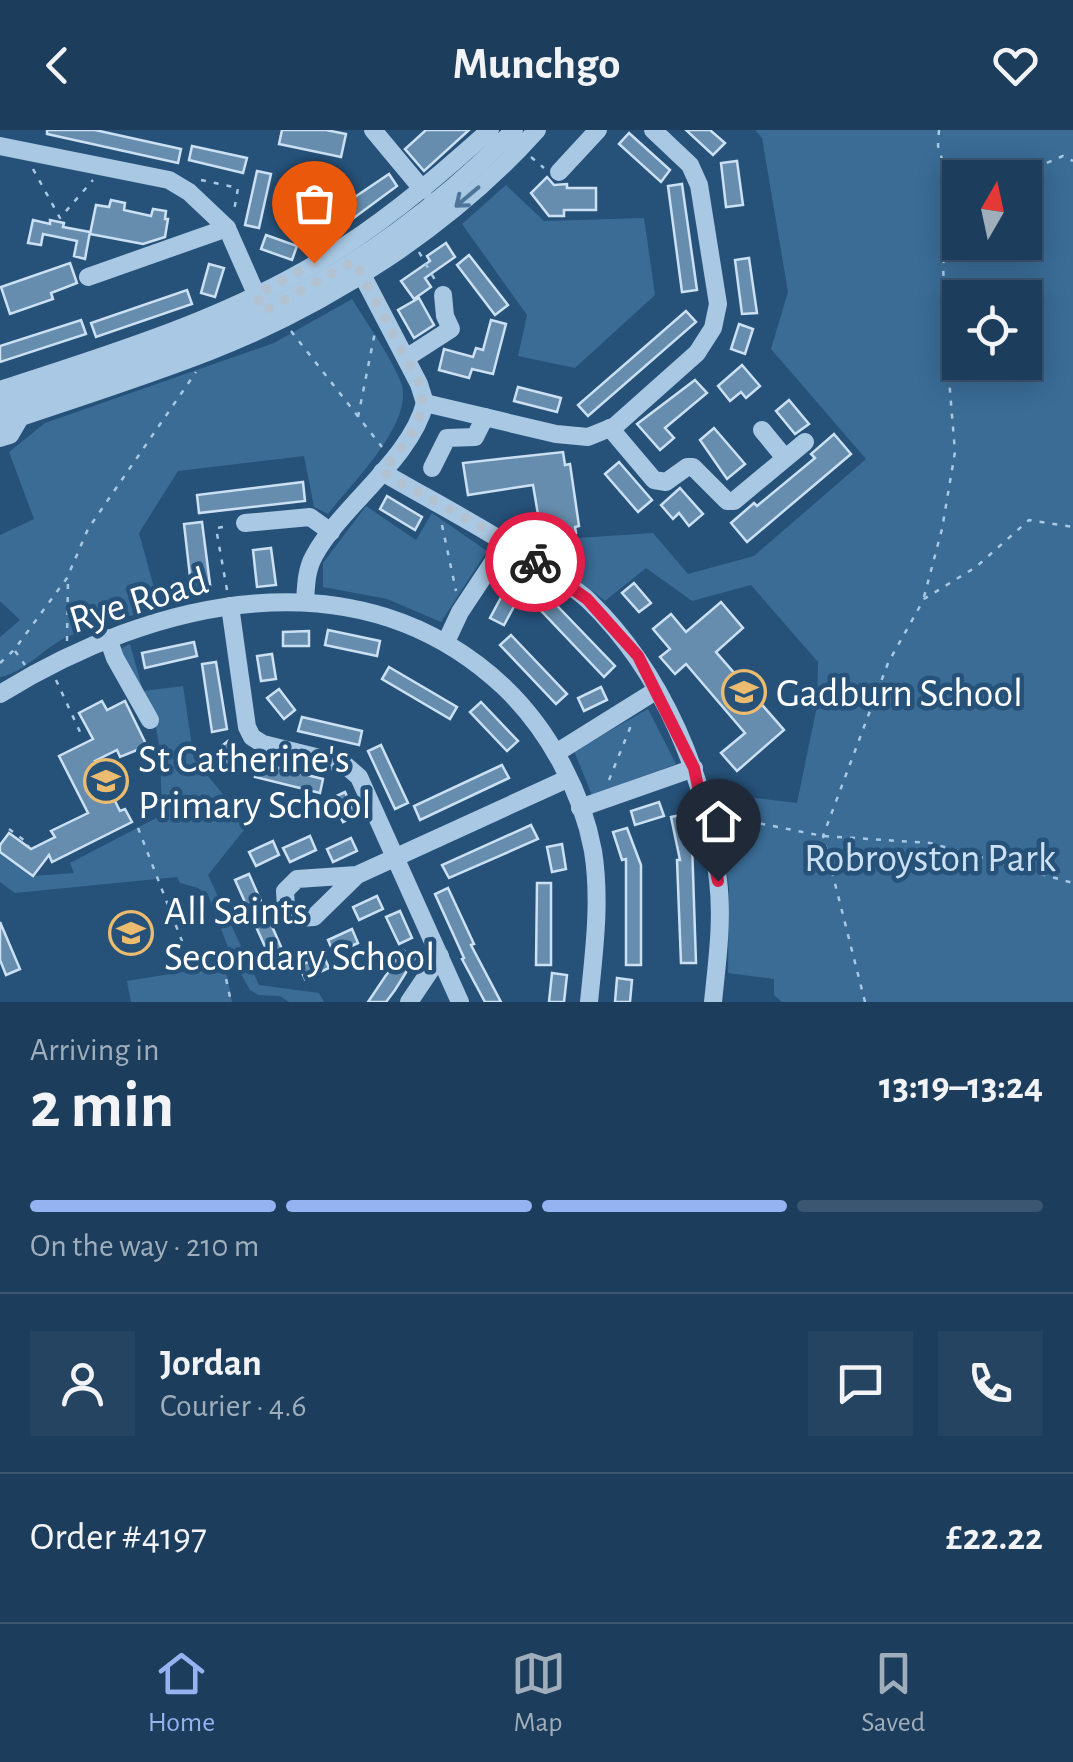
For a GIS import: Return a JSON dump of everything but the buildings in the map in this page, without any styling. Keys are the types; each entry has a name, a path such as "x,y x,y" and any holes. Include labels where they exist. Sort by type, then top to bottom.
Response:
{"street":[{"path":"373,130 423,190"},
{"path":"0,407 20,408 211,350 268,312 344,246 423,190 490,130"},
{"path":"358,267 440,199 514,130"},
{"path":"0,424 20,408 268,312 426,231 537,130"},
{"path":"560,172 598,130"},
{"path":"425,403 556,434 588,436 610,428 698,354 713,328 718,304 699,185 690,165 653,130"},
{"path":"0,146 170,180 189,192 227,228 268,312"},
{"path":"88,277 227,228"},
{"path":"305,602 313,557 422,418 425,403 358,267"},
{"path":"406,358 457,330 445,316 442,294"},
{"path":"0,390 194,322 268,312"},
{"path":"0,438 10,435 20,408"},
{"path":"432,468 448,438 475,436 485,418"},
{"path":"610,428 654,480 666,482 687,467 693,468 727,501 734,500 804,442"},
{"path":"762,430 785,458"},
{"path":"386,465 438,504 507,541 587,599 638,656 649,696 694,768 706,812 718,881 720,941 714,1002"},
{"path":"245,524 310,517 332,532"},
{"path":"446,642 460,612 507,541"},
{"name":"Rye Road","path":"0,694 49,665 108,638 163,621 256,602 305,602 368,611 446,642 480,666 534,720 556,753 580,808 596,878 589,1002"},
{"path":"230,606 247,727 252,738 352,768 460,1002"},
{"path":"108,638 150,720"},
{"path":"556,753 649,696"},
{"path":"580,808 694,768"},
{"path":"357,875 567,778"},
{"path":"408,1002 440,956"}],"path":[{"path":"938,130 942,160"},
{"path":"520,149 548,171 560,172"},
{"path":"22,150 60,218 105,167"},
{"path":"1042,165 1063,156 1073,161"},
{"path":"170,180 188,178 238,188 232,222 227,228"},
{"path":"865,1002 822,836 888,663 924,598 942,529 955,452 944,260"},
{"path":"358,418 380,310"},
{"path":"268,312 358,418 386,465"},
{"path":"0,662 14,650 68,578 88,529 211,350"},
{"path":"438,504 460,612"},
{"path":"924,598 976,567 1029,520 1073,528"},
{"path":"230,606 216,528 245,524"},
{"path":"68,578 66,638 70,655"},
{"path":"14,650 32,674"},
{"path":"49,665 80,734"},
{"path":"601,800 649,696"},
{"path":"706,812 822,836 930,843 1073,883"},
{"path":"138,828 194,972 224,970 231,1002"},
{"path":"9,829 28,846"}],"green space":[{"name":"Robroyston Park","path":"755,130 1073,130 1073,1002 782,1002 774,995 774,979 728,973 729,888 716,793 797,803 817,706 818,662 751,585 692,601 646,568 605,601 543,553 548,540 653,533 688,574 754,556 866,459 771,349 788,292 762,138"},
{"path":"506,185 544,221 644,218 655,295 575,368 518,356 527,315 462,224"},
{"path":"352,299 384,349 400,380 403,396 400,414 379,451 328,514 314,507 304,456 178,471 139,533 158,602 149,610 67,637 17,671 0,677 0,637 20,620 0,601 0,535 34,519 9,452 45,423 274,343"},
{"path":"366,506 416,540 432,513 487,551 441,622 387,599 323,587 323,563"},
{"path":"130,644 143,691 183,686 194,759 248,825 208,875 259,985 319,993 324,1002 289,1002 280,996 258,995 250,990 233,960 208,895 180,883 177,877 15,893 0,882 0,852 33,876 74,873 70,863 162,815 160,750 154,717 118,650"},
{"path":"648,709 676,764 592,795 574,751"},
{"path":"225,965 232,1002 131,1002 127,981"}],"way so far":[{"path":"314,263 256,295 264,311 354,261 420,384 425,403 422,418 382,472 507,541 535,562"}],"place":[{"name":"Gadburn School","path":"744,692"},
{"name":"St Catherine's Primary School","path":"106,781"},
{"name":"All Saints Secondary School","path":"131,933"}],"route":[{"path":"535,562 587,599 638,656 694,768 718,881"}]}
